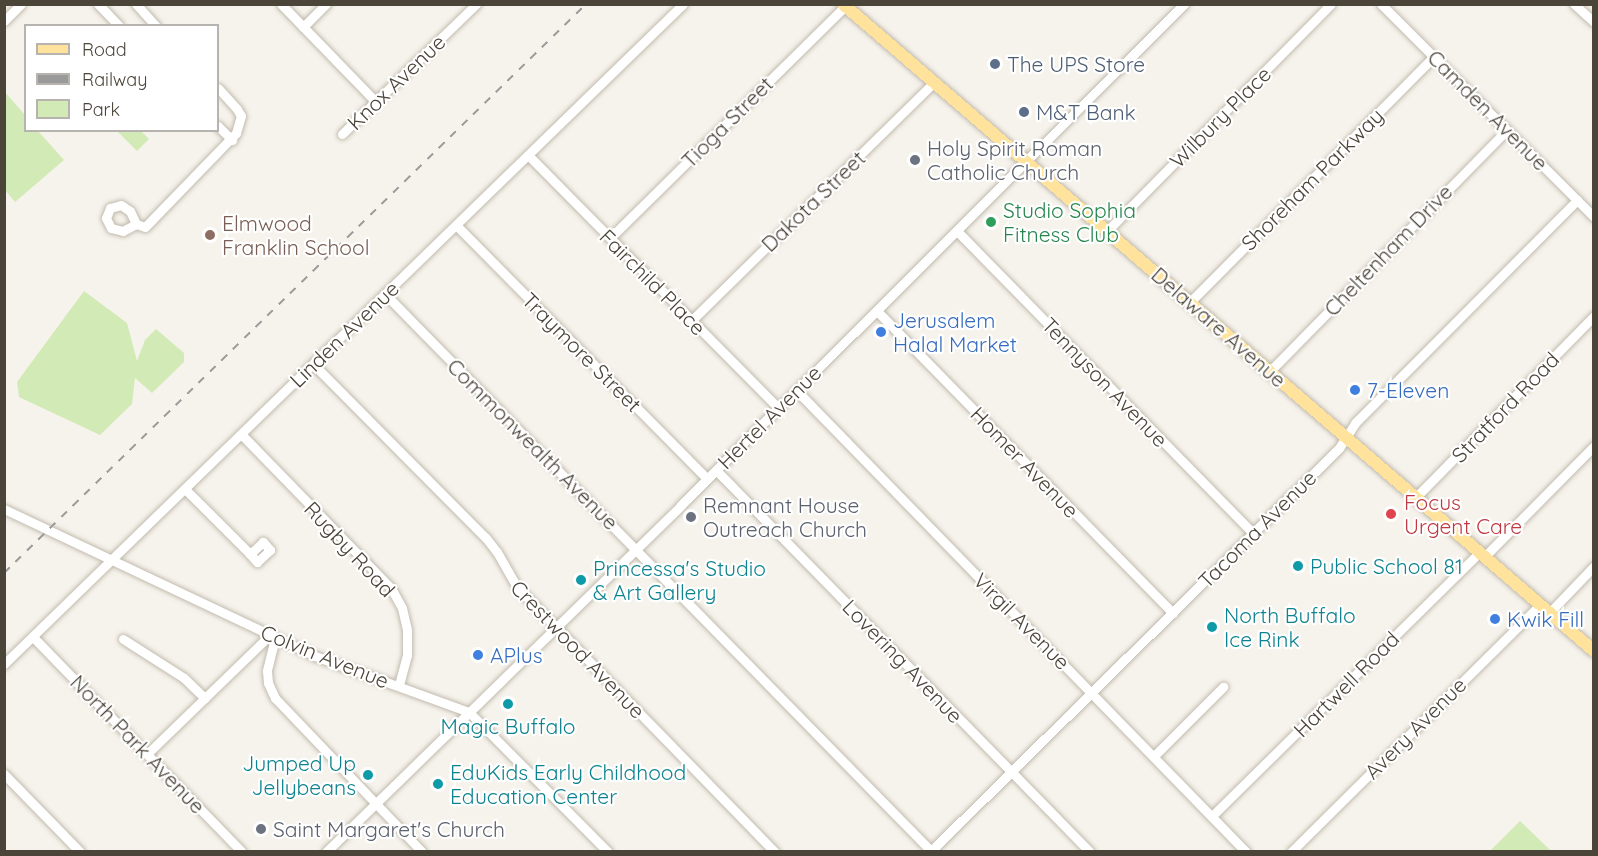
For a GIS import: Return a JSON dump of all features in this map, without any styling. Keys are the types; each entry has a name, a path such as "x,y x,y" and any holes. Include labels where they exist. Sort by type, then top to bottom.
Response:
{"main road":[{"name":"Delaware Avenue","path":"844,5 1028,161 1593,651"}],"street":[{"path":"4,21 21,4"},
{"path":"98,4 117,24"},
{"path":"136,4 154,24"},
{"path":"281,4 375,101"},
{"path":"303,27 327,4"},
{"name":"Knox Avenue","path":"342,134 476,4"},
{"name":"Linden Avenue","path":"4,664 683,4"},
{"name":"Hertel Avenue","path":"326,852 707,479 1184,4"},
{"name":"Wilbury Place","path":"1108,230 1331,4"},
{"name":"Camden Avenue","path":"1381,4 1593,217"},
{"path":"1574,4 1593,22"},
{"name":"Tioga Street","path":"610,238 844,5"},
{"name":"Shoreham Parkway","path":"1190,302 1434,56"},
{"name":"Dakota Street","path":"692,320 934,81"},
{"path":"136,224 145,227 232,140 240,127 241,116 219,89"},
{"path":"219,127 232,140"},
{"name":"Cheltenham Drive","path":"1270,371 1507,130"},
{"name":"Fairchild Place","path":"528,155 778,408"},
{"name":"Tacoma Avenue","path":"931,851 1339,448 1355,423 1577,200"},
{"name":"Traymore Street","path":"456,225 707,479"},
{"name":"Tennyson Avenue","path":"957,231 1253,533"},
{"name":"Commonwealth Avenue","path":"385,294 931,851"},
{"name":"Homer Avenue","path":"877,310 1173,613"},
{"name":"Stratford Road","path":"1416,497 1593,316"},
{"name":"Crestwood Avenue","path":"313,364 486,538 497,552 512,581 775,852"},
{"name":"Virgil Avenue","path":"796,390 1246,852"},
{"name":"Rugby Road","path":"241,434 391,588 402,608 407,630 407,655 399,685"},
{"name":"Hartwell Road","path":"1212,816 1593,446"},
{"name":"Lovering Avenue","path":"716,470 1090,852"},
{"path":"185,489 250,554"},
{"name":"Colvin Avenue","path":"4,509 315,656 469,712 608,852"},
{"name":"Avery Avenue","path":"1290,852 1544,609 1593,566"},
{"name":"North Park Avenue","path":"33,637 242,852"},
{"path":"147,754 272,637"},
{"path":"272,637 267,671 268,682 275,698 422,852"},
{"path":"123,639 184,678 205,698"},
{"path":"1154,756 1223,687"},
{"path":"4,774 80,852"}],"green space":[{"path":"4,91 24,114 24,132 39,132 64,160 15,202 5,190"},
{"path":"118,132 142,132 149,139 137,151"},
{"path":"84,291 127,323 137,361 145,340 156,329 184,353 184,362 152,393 135,378 132,404 100,435 19,397 17,382"},
{"path":"1520,821 1551,851 1490,851"}],"railway":[{"path":"4,573 586,4"}],"place":[{"name":"The UPS Store","path":"995,64"},
{"name":"M&T Bank","path":"1024,112"},
{"name":"Holy Spirit Roman Catholic Church","path":"915,160"},
{"name":"Studio Sophia Fitness Club","path":"991,222"},
{"name":"Elmwood Franklin School","path":"210,235"},
{"name":"Jerusalem Halal Market","path":"881,332"},
{"name":"7-Eleven","path":"1355,390"},
{"name":"Focus Urgent Care","path":"1391,514"},
{"name":"Remnant House Outreach Church","path":"691,517"},
{"name":"Public School 81","path":"1298,566"},
{"name":"Princessa's Studio & Art Gallery","path":"581,580"},
{"name":"Kwik Fill","path":"1495,619"},
{"name":"North Buffalo Ice Rink","path":"1212,627"},
{"name":"APlus","path":"478,655"},
{"name":"Magic Buffalo","path":"508,704"},
{"name":"Jumped Up Jellybeans","path":"368,775"},
{"name":"EduKids Early Childhood Education Center","path":"438,784"},
{"name":"Saint Margaret's Church","path":"261,829"}]}
